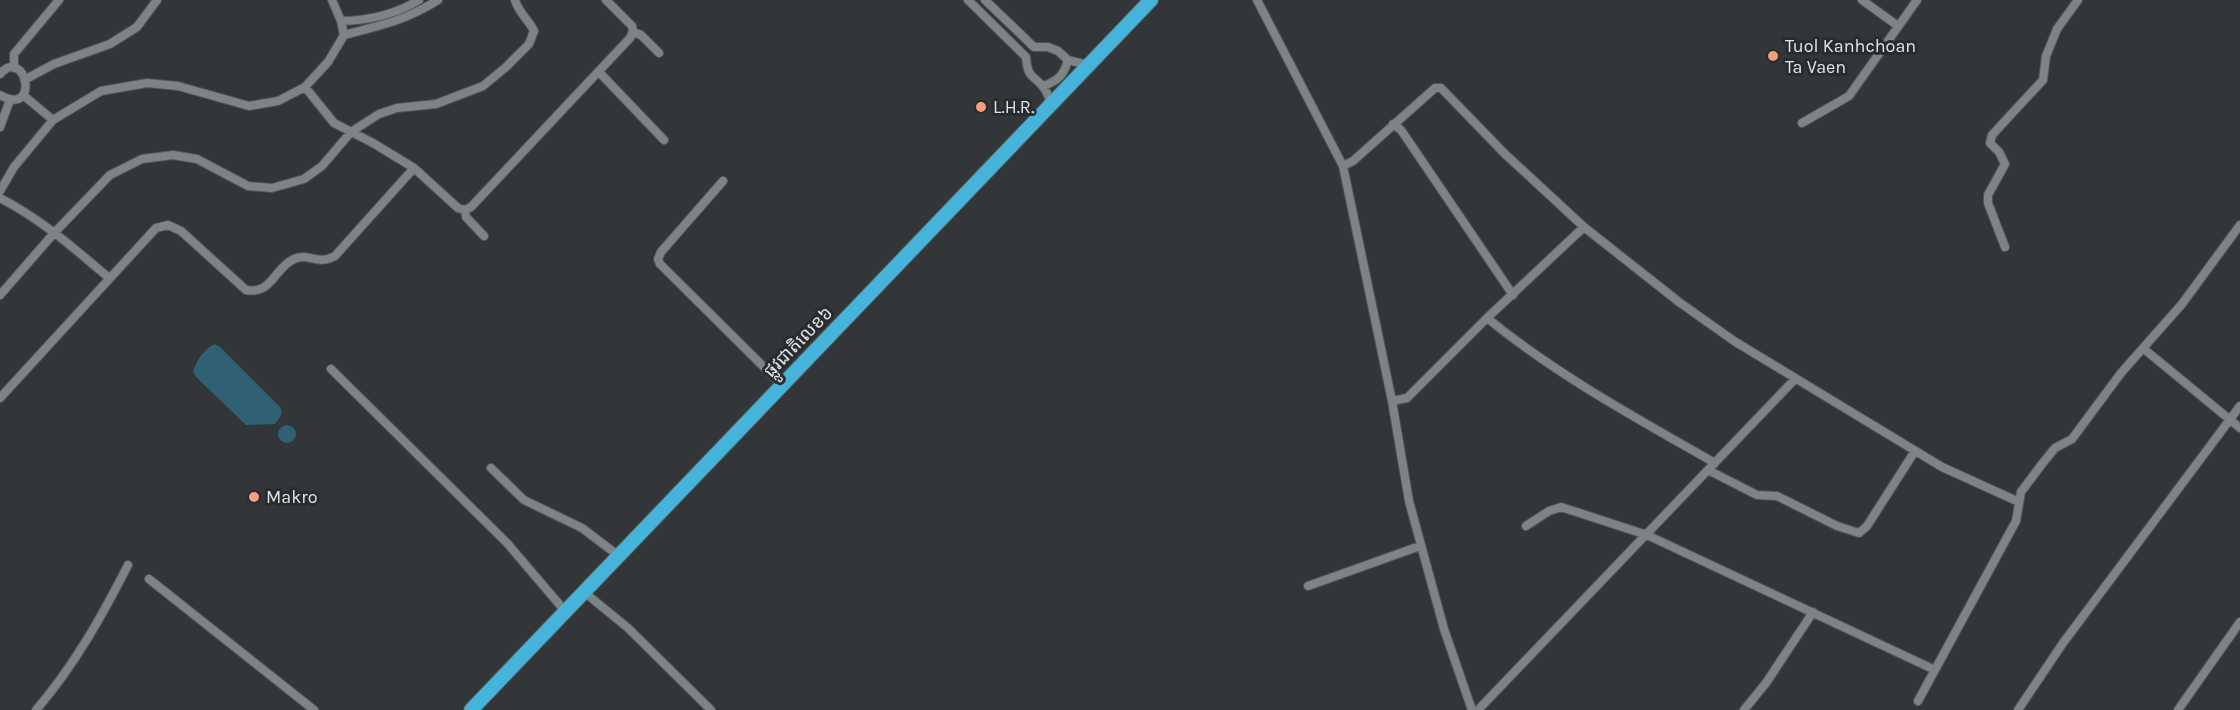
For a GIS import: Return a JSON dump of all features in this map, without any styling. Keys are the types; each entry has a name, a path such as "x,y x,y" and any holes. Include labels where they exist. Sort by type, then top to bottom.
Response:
{"highway":[{"name":"ផ្លូវជាតិលេខ៦","path":"471,710 1151,0"}],"street":[{"path":"14,68 14,54 59,0"},
{"path":"26,79 54,64 110,44 137,27 157,0"},
{"path":"0,191 14,167 53,120 101,91 147,83 178,86 249,106 279,101 305,87 328,62 344,35 332,0"},
{"path":"341,21 373,17 409,6 419,0"},
{"path":"344,35 380,27 415,14 438,0"},
{"path":"0,295 55,232 110,175 142,159 173,155 197,159 248,186 272,188 304,179 322,166 351,132 379,114 397,108 436,104 483,86 529,44 534,32 529,21 516,7 515,0"},
{"path":"305,87 334,123 414,168 458,208 465,210 471,207 630,38 633,32 632,26 606,0"},
{"path":"968,0 1026,57 1032,79 1043,86 1051,103"},
{"path":"985,0 1035,47 1048,47 1058,51 1068,60 1088,65"},
{"path":"1257,0 1343,166 1392,401 1409,501 1444,629 1472,710"},
{"path":"1862,0 1898,26"},
{"path":"1802,123 1849,96 1917,0"},
{"path":"2005,247 1988,202 1988,195 2005,164 1990,143 1992,135 2043,80 2046,56 2057,29 2078,0"},
{"path":"633,32 641,35 659,53"},
{"path":"1043,86 1056,82 1065,71 1068,60"},
{"path":"0,74 3,70 14,68 26,79 23,94 17,99 10,100 0,96"},
{"path":"599,72 664,140"},
{"path":"1343,166 1353,160 1435,88 1441,88 1505,154 1584,227 1734,342 1942,467 2019,502"},
{"path":"23,94 53,120"},
{"path":"0,127 10,100"},
{"path":"1393,124 1401,130 1513,295"},
{"path":"0,398 156,228 168,225 181,231 246,290 255,292 263,289 289,262 296,258 327,260 335,256 414,168"},
{"path":"723,181 661,252 658,259 660,264 782,385"},
{"path":"0,198 55,232 110,278"},
{"path":"465,210 466,217 484,236"},
{"path":"1918,701 2016,521 2021,492 2055,448 2072,439 2121,373 2182,304 2240,225"},
{"path":"1392,401 1407,398 1487,318 1584,227"},
{"path":"1487,318 1521,345 1609,402 1715,463"},
{"path":"2144,349 2240,428"},
{"path":"331,369 507,543 565,611"},
{"path":"1478,710 1795,379"},
{"path":"2018,710 2063,643 2240,406"},
{"path":"1708,470 1757,495 1777,496 1837,526 1859,533 1867,526 1915,451"},
{"path":"491,468 524,500 582,528 619,556"},
{"path":"1526,526 1549,511 1561,507 1647,535 1747,584 1813,612 1935,670"},
{"path":"1308,586 1420,546"},
{"path":"36,710 52,692 93,632 128,565"},
{"path":"149,579 314,710"},
{"path":"584,592 628,628 711,710"},
{"path":"1744,710 1766,683 1813,612"},
{"path":"2178,710 2240,622"}],"shaded area":[{"path":"215,344 280,407 281,414 275,424 246,425 196,377 193,371 199,359 207,348"},
{"path":"287,425 293,428 296,434 293,440 287,443 281,440 278,434 281,428"}],"place":[{"name":"Tuol Kanhchoan Ta Vaen","path":"1773,56"},
{"name":"L.H.R.","path":"981,107"},
{"name":"Makro","path":"254,497"}]}
